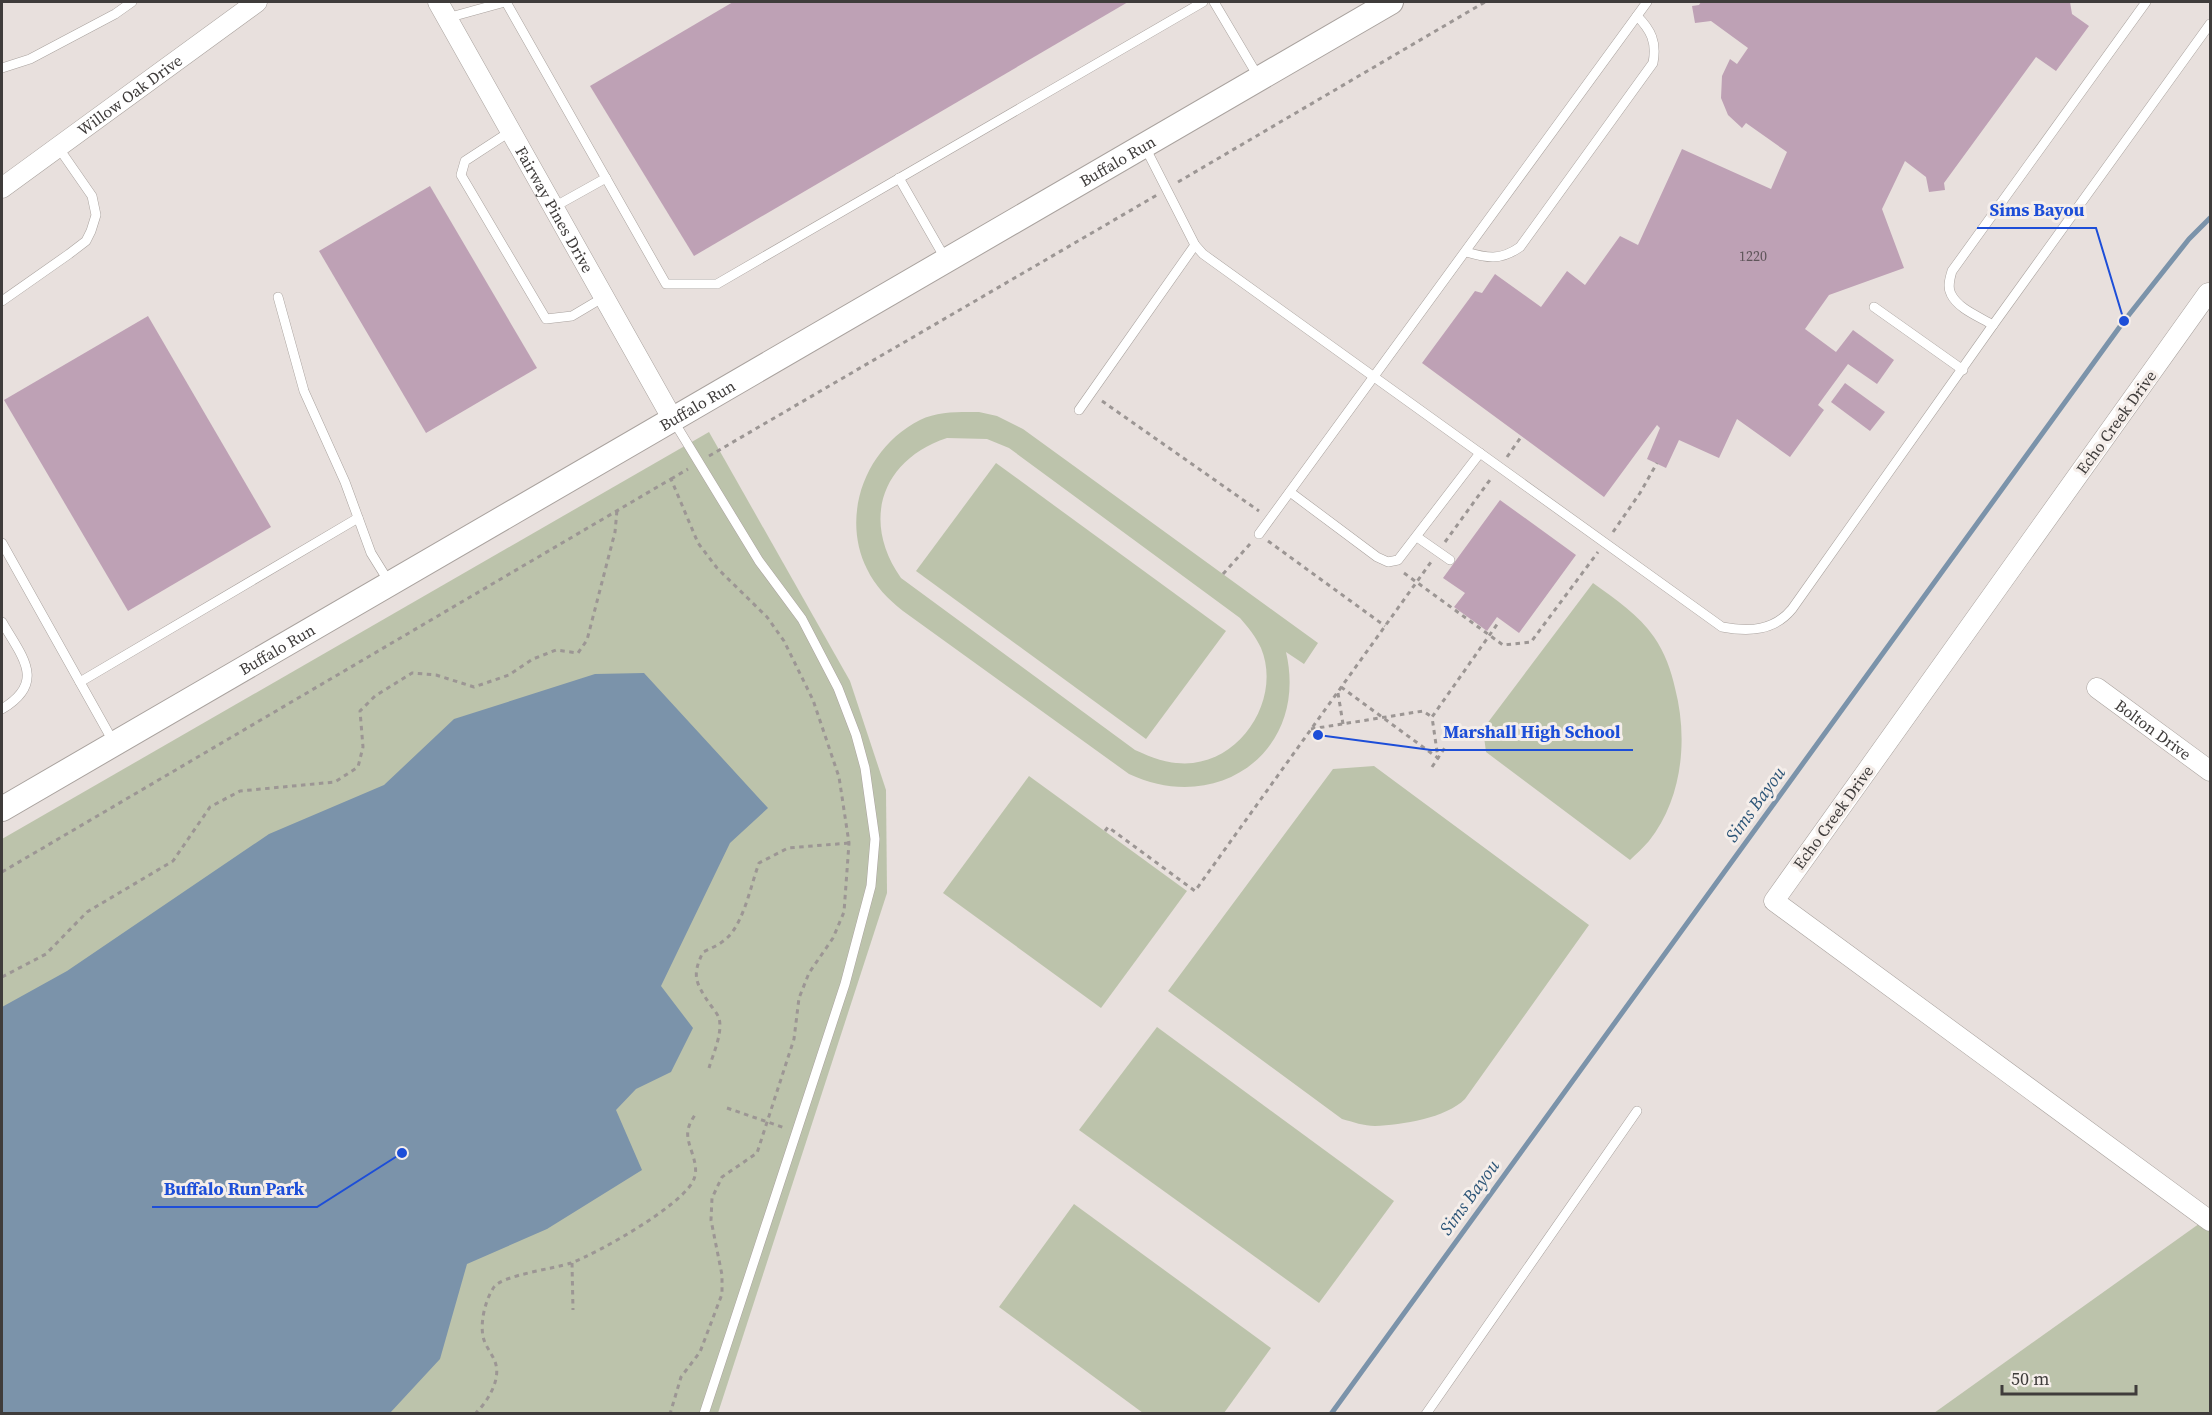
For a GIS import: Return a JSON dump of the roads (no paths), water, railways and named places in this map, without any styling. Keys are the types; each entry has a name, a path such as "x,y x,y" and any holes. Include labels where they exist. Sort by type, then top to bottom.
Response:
{"street":[{"name":"Willow Oak Drive","path":"2,188 257,2"},
{"name":"Buffalo Run","path":"2,808 1392,2"},
{"name":"Fairway Pines Drive","path":"442,10 672,418"},
{"name":"Echo Creek Drive","path":"2208,293 1774,901 2211,1221"},
{"name":"Bolton Drive","path":"2097,688 2211,771"}],"lane":[{"path":"2,68 30,59 115,14 132,2"},
{"path":"442,10 506,2 666,284 717,284 1203,2"},
{"path":"1214,2 1259,78"},
{"path":"1259,534 1647,2"},
{"path":"1993,325 1962,307 1951,294 1949,284 1952,271 2146,2"},
{"path":"1466,252 1487,258 1511,254 1520,247 1653,63 1655,50 1653,37 1650,29 1637,16"},
{"path":"1144,145 1196,245 1203,254 1722,627 1747,631 1772,625 1784,619 1792,609 1993,325 2211,24"},
{"path":"511,131 465,161 461,176 546,319 572,316 604,297"},
{"path":"2,301 86,241 91,231 96,215 92,196 58,147"},
{"path":"554,207 606,178"},
{"path":"899,178 946,260"},
{"path":"1080,410 1196,245"},
{"path":"278,297 304,391 345,483 371,553 389,583"},
{"path":"1874,307 1963,370"},
{"path":"672,418 759,561 802,619 838,688 856,735 865,768 874,839 871,886 845,984 704,1413"},
{"path":"1290,492 1377,557 1388,562 1398,560 1480,453"},
{"path":"80,682 358,518"},
{"path":"1417,537 1450,560"},
{"path":"2,543 114,743"},
{"path":"2,622 29,674 24,691 2,709"},
{"path":"1426,1413 1637,1111"}],"water":[{"path":"644,673 768,808 730,843 661,986 693,1028 671,1072 636,1089 616,1110 642,1170 547,1229 467,1264 440,1359 390,1413 2,1413 2,1007 67,971 269,834 384,785 454,719 595,674"}],"waterway":[{"name":"Sims Bayou","path":"1331,1414 2124,321 2189,239 2210,218"}],"place":[{"name":"Sims Bayou","path":"2124,321"},
{"name":"Marshall High School","path":"1318,735"},
{"name":"Buffalo Run Park","path":"402,1153"}]}
